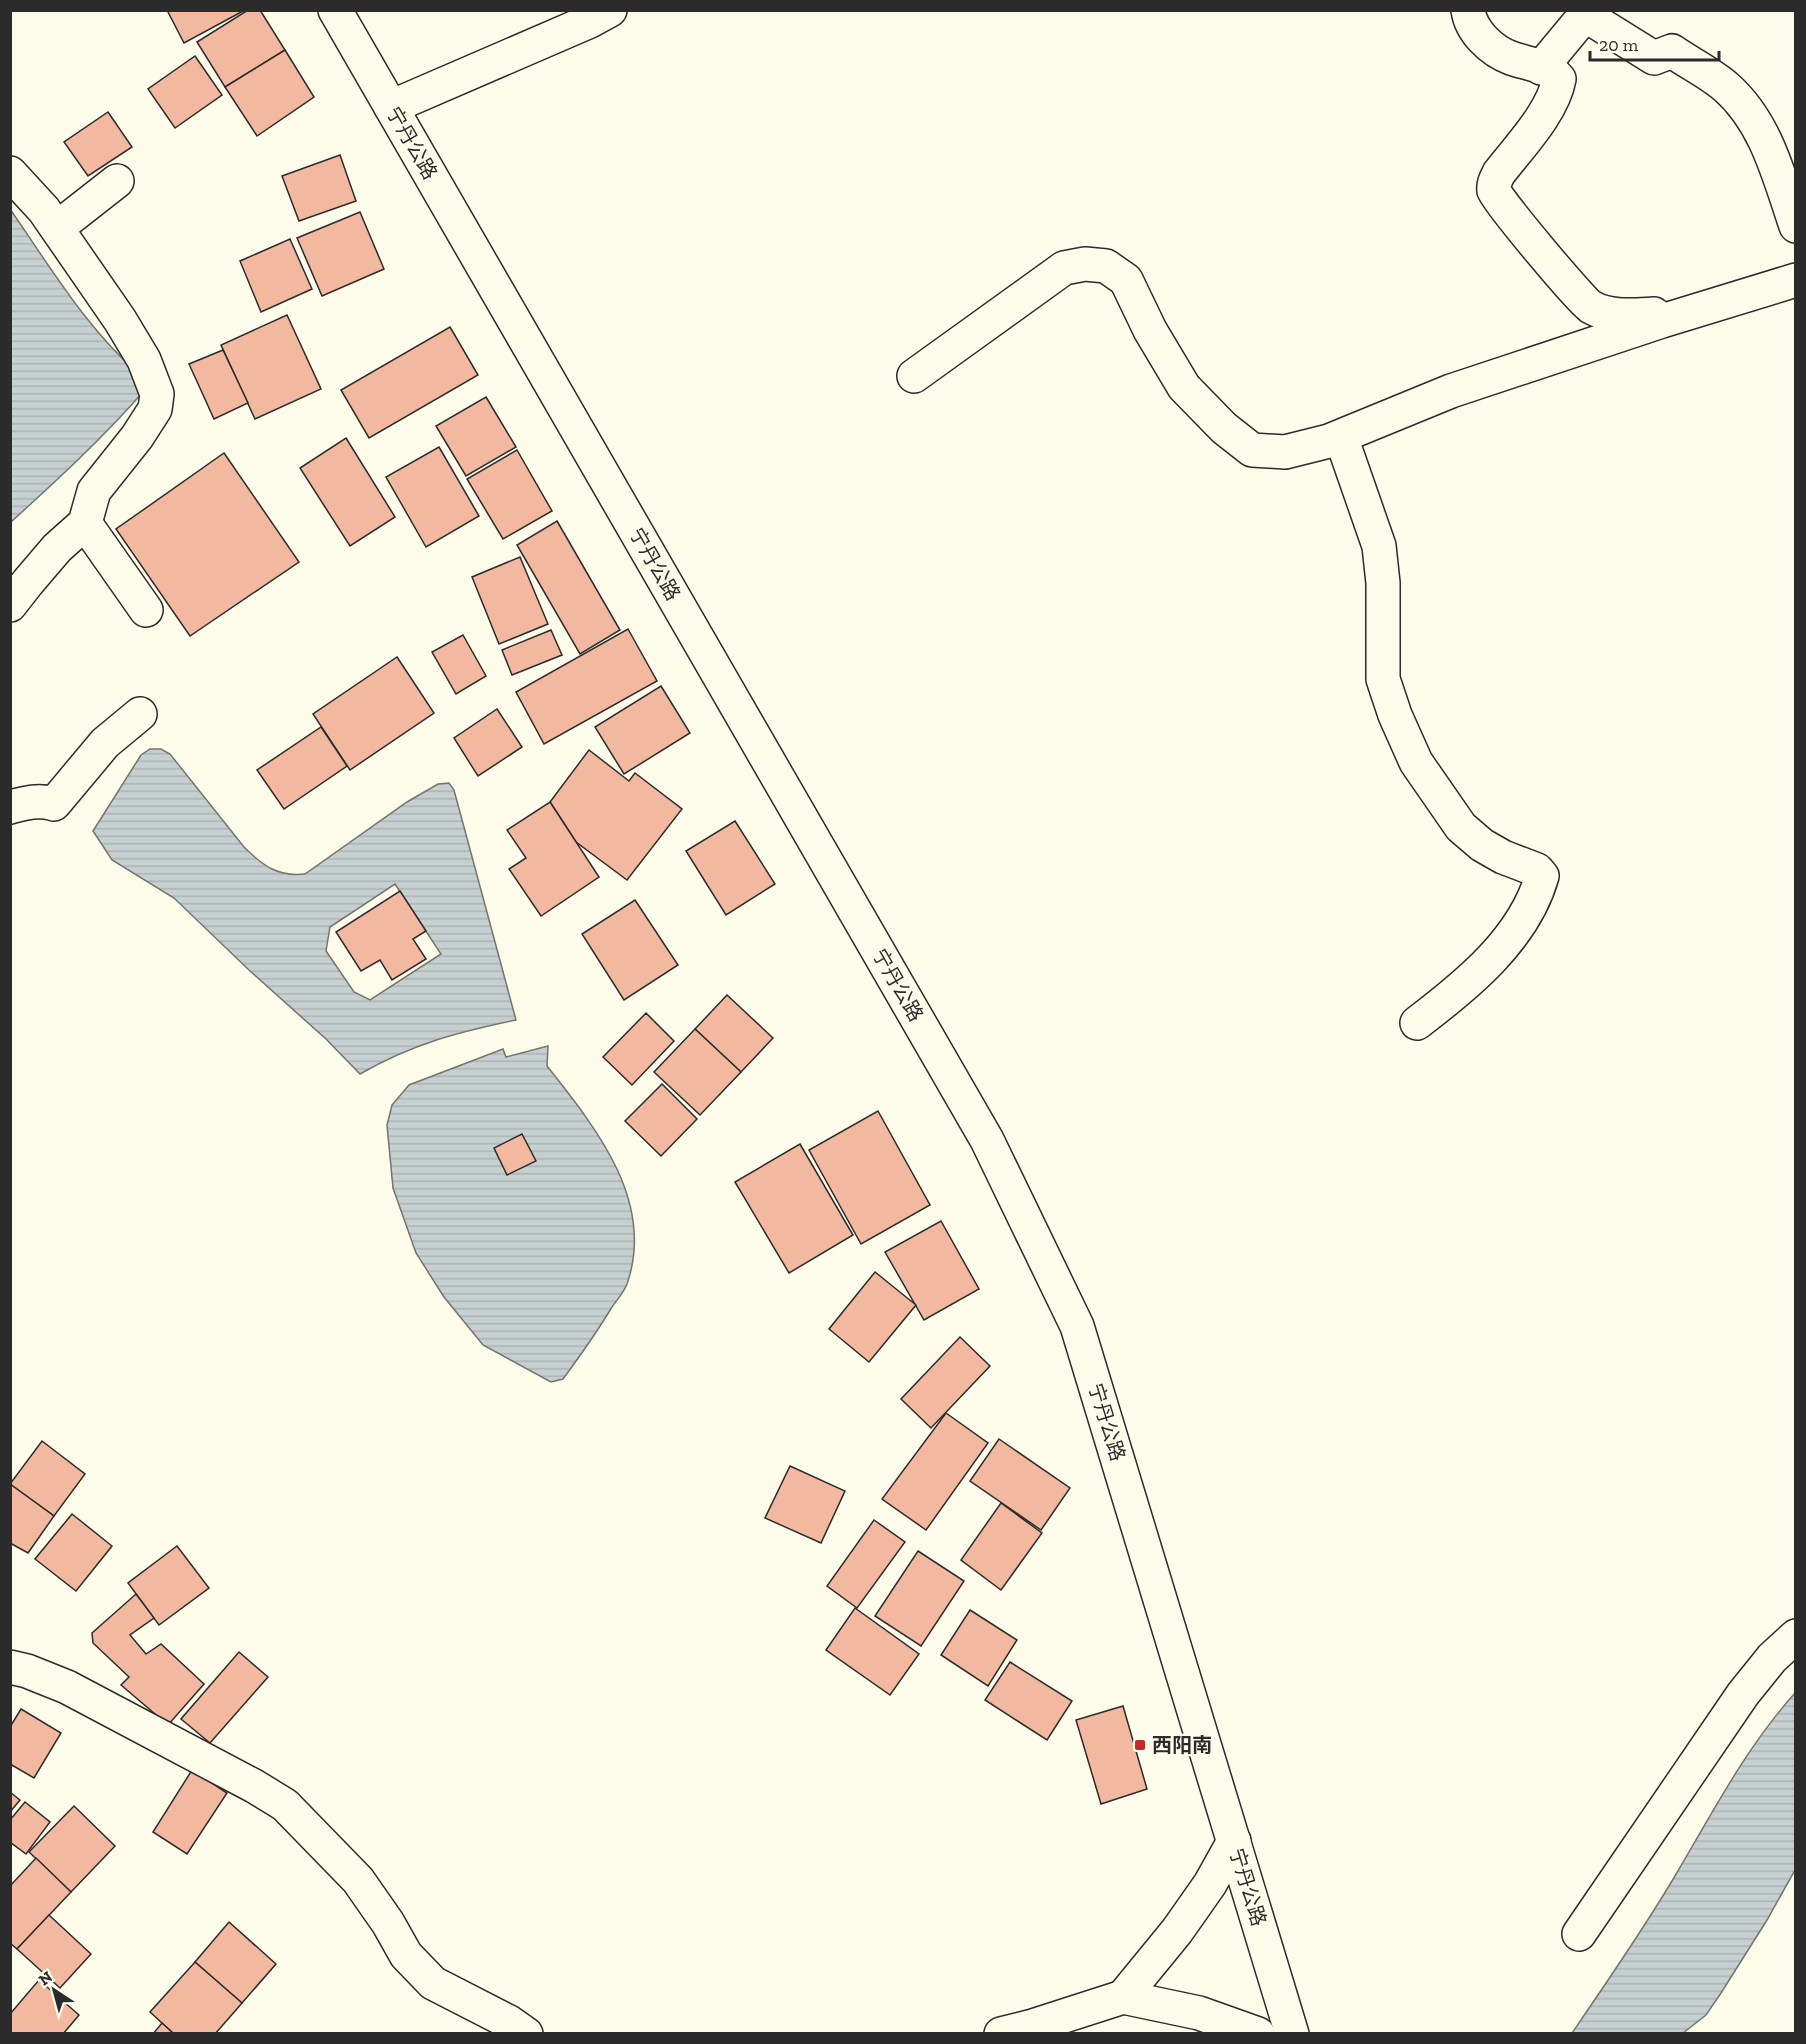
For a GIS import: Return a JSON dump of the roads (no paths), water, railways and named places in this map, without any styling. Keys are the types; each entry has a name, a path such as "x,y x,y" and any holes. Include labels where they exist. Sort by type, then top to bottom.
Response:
{"street":[{"name":"宁丹公路","path":"335,10 987,1140 1077,1326 1292,2034"},
{"path":"391,107 590,21 610,10"},
{"path":"1468,10 1476,32 1489,44 1509,58 1553,71 1559,78 1557,88 1546,111 1494,181 1494,192 1503,205 1589,306 1604,313 1632,315 1713,305"},
{"path":"1541,68 1585,15 1654,58 1672,51 1726,87 1755,120 1774,162 1796,225"},
{"path":"10,173 44,210 120,320 144,360 157,394 155,409 137,437 94,492 85,523 57,548 10,605"},
{"path":"57,228 117,181"},
{"path":"914,376 1064,268 1085,264 1106,266 1126,280 1150,330 1185,387 1224,428 1252,450 1285,452 1329,441 1451,391 1796,280"},
{"path":"1341,436 1378,546 1383,583 1383,679 1395,715 1416,762 1461,827 1482,845 1503,857 1537,870 1542,876 1522,919 1494,957 1417,1023"},
{"path":"85,523 146,610"},
{"path":"10,807 32,801 54,804 105,743 140,714"},
{"path":"1579,1935 1743,1694 1772,1658 1796,1636"},
{"path":"10,1667 27,1671 67,1687 254,1786 285,1805 358,1880 388,1923 406,1955 433,1983 509,2022 526,2034"},
{"path":"1123,1997 1177,1931 1210,1884 1234,1841"},
{"path":"1001,2034 1123,1997 1199,2013 1258,2034"}],"place":[{"name":"西阳南","path":"1140,1745"}]}
